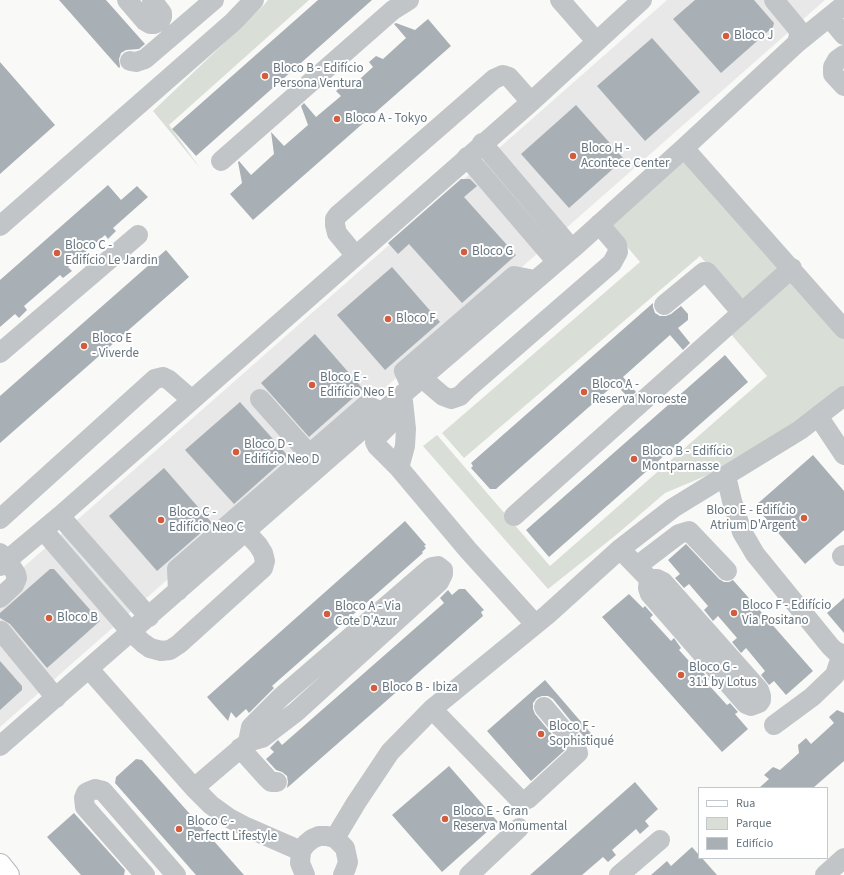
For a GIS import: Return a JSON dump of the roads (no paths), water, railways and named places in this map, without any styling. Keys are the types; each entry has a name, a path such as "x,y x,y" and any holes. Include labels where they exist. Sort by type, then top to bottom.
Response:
{"main road":[{"path":"0,865 8,875"}],"street":[{"path":"127,0 147,23 166,29"},
{"path":"152,0 162,13 166,29 192,58"},
{"path":"130,61 136,62 146,59 166,29 214,0"},
{"path":"0,225 233,22 254,0"},
{"path":"221,161 393,10 409,0"},
{"path":"560,0 596,41"},
{"path":"0,598 16,582 16,574 2,560 60,516 355,255 531,102 642,0"},
{"path":"774,0 798,29 799,35 797,43"},
{"path":"790,0 809,21 831,15"},
{"path":"399,468 405,446 410,393 404,371 514,276 535,280 600,224 797,43 831,15"},
{"path":"831,15 844,35"},
{"path":"844,55 837,60 833,67 834,74 844,86"},
{"path":"355,255 337,233 335,219 338,215 494,79 503,75 509,77 531,102"},
{"path":"482,144 572,249"},
{"path":"684,148 792,268 844,329"},
{"path":"467,157 556,261"},
{"path":"0,746 90,669 382,412 410,393 443,396 451,399 460,396 612,263 618,252 617,245 600,224"},
{"path":"0,353 138,235"},
{"path":"514,516 792,268"},
{"path":"664,305 704,272 706,272 742,313"},
{"path":"0,518 155,379 163,377 169,380 192,400"},
{"path":"410,393 376,438 375,442 377,446 399,468 468,550 535,624"},
{"path":"335,838 390,752 432,708 535,624 620,549 673,508 800,430 844,396"},
{"path":"260,399 309,454"},
{"path":"178,591 177,569 366,405 382,412"},
{"path":"818,416 844,455"},
{"path":"726,476 742,532 755,554 830,646 843,654 835,675 812,697 774,725"},
{"path":"60,516 149,617"},
{"path":"43,530 143,644 161,651 170,650 179,644 256,576 263,568 265,561 263,553 246,532"},
{"path":"643,573 679,534 689,531 727,571"},
{"path":"620,549 643,573 663,582 749,679 760,693 761,700 759,703 751,706 746,704 650,594 643,573"},
{"path":"194,788 244,745 262,738 296,712 438,582 444,574 443,570 438,566 432,567 428,570 281,697 251,727 244,745"},
{"path":"1,631 56,698"},
{"path":"90,669 194,788 211,805 229,818 265,836 301,851"},
{"path":"432,708 520,800 528,799 578,753 575,744 544,707"},
{"path":"244,745 267,778 271,782 277,782"},
{"path":"145,875 85,807 84,798 86,793 95,789 103,791 176,875"},
{"path":"469,875 519,828"},
{"path":"305,875 300,863 301,851 306,844 316,838 327,836 335,838 345,848 348,862 343,875"},
{"path":"619,875 660,840"},
{"path":"825,875 844,858"}],"place":[{"name":"Bloco J","path":"726,36"},
{"name":"Bloco B - Edifício Persona Ventura","path":"265,76"},
{"name":"Bloco A - Tokyo","path":"337,119"},
{"name":"Bloco H - Acontece Center","path":"573,156"},
{"name":"Bloco G","path":"464,252"},
{"name":"Bloco C - Edifício Le Jardin","path":"57,253"},
{"name":"Bloco F","path":"388,319"},
{"name":"Bloco E - Viverde","path":"84,346"},
{"name":"Bloco E - Edifício Neo E","path":"312,385"},
{"name":"Bloco A - Reserva Noroeste","path":"584,392"},
{"name":"Bloco D - Edifício Neo D","path":"236,452"},
{"name":"Bloco B - Edifício Montparnasse","path":"634,459"},
{"name":"Bloco E - Edifício Atrium D'Argent","path":"804,518"},
{"name":"Bloco C - Edifício Neo C","path":"161,520"},
{"name":"Bloco F - Edifício Via Positano","path":"734,613"},
{"name":"Bloco A - Via Cote D'Azur","path":"327,614"},
{"name":"Bloco B","path":"49,618"},
{"name":"Bloco G - 311 by Lotus","path":"681,675"},
{"name":"Bloco B - Ibiza","path":"374,688"},
{"name":"Bloco F - Sophistiqué","path":"541,734"},
{"name":"Bloco E - Gran Reserva Monumental","path":"445,819"},
{"name":"Bloco C - Perfectt Lifestyle","path":"179,829"}]}
